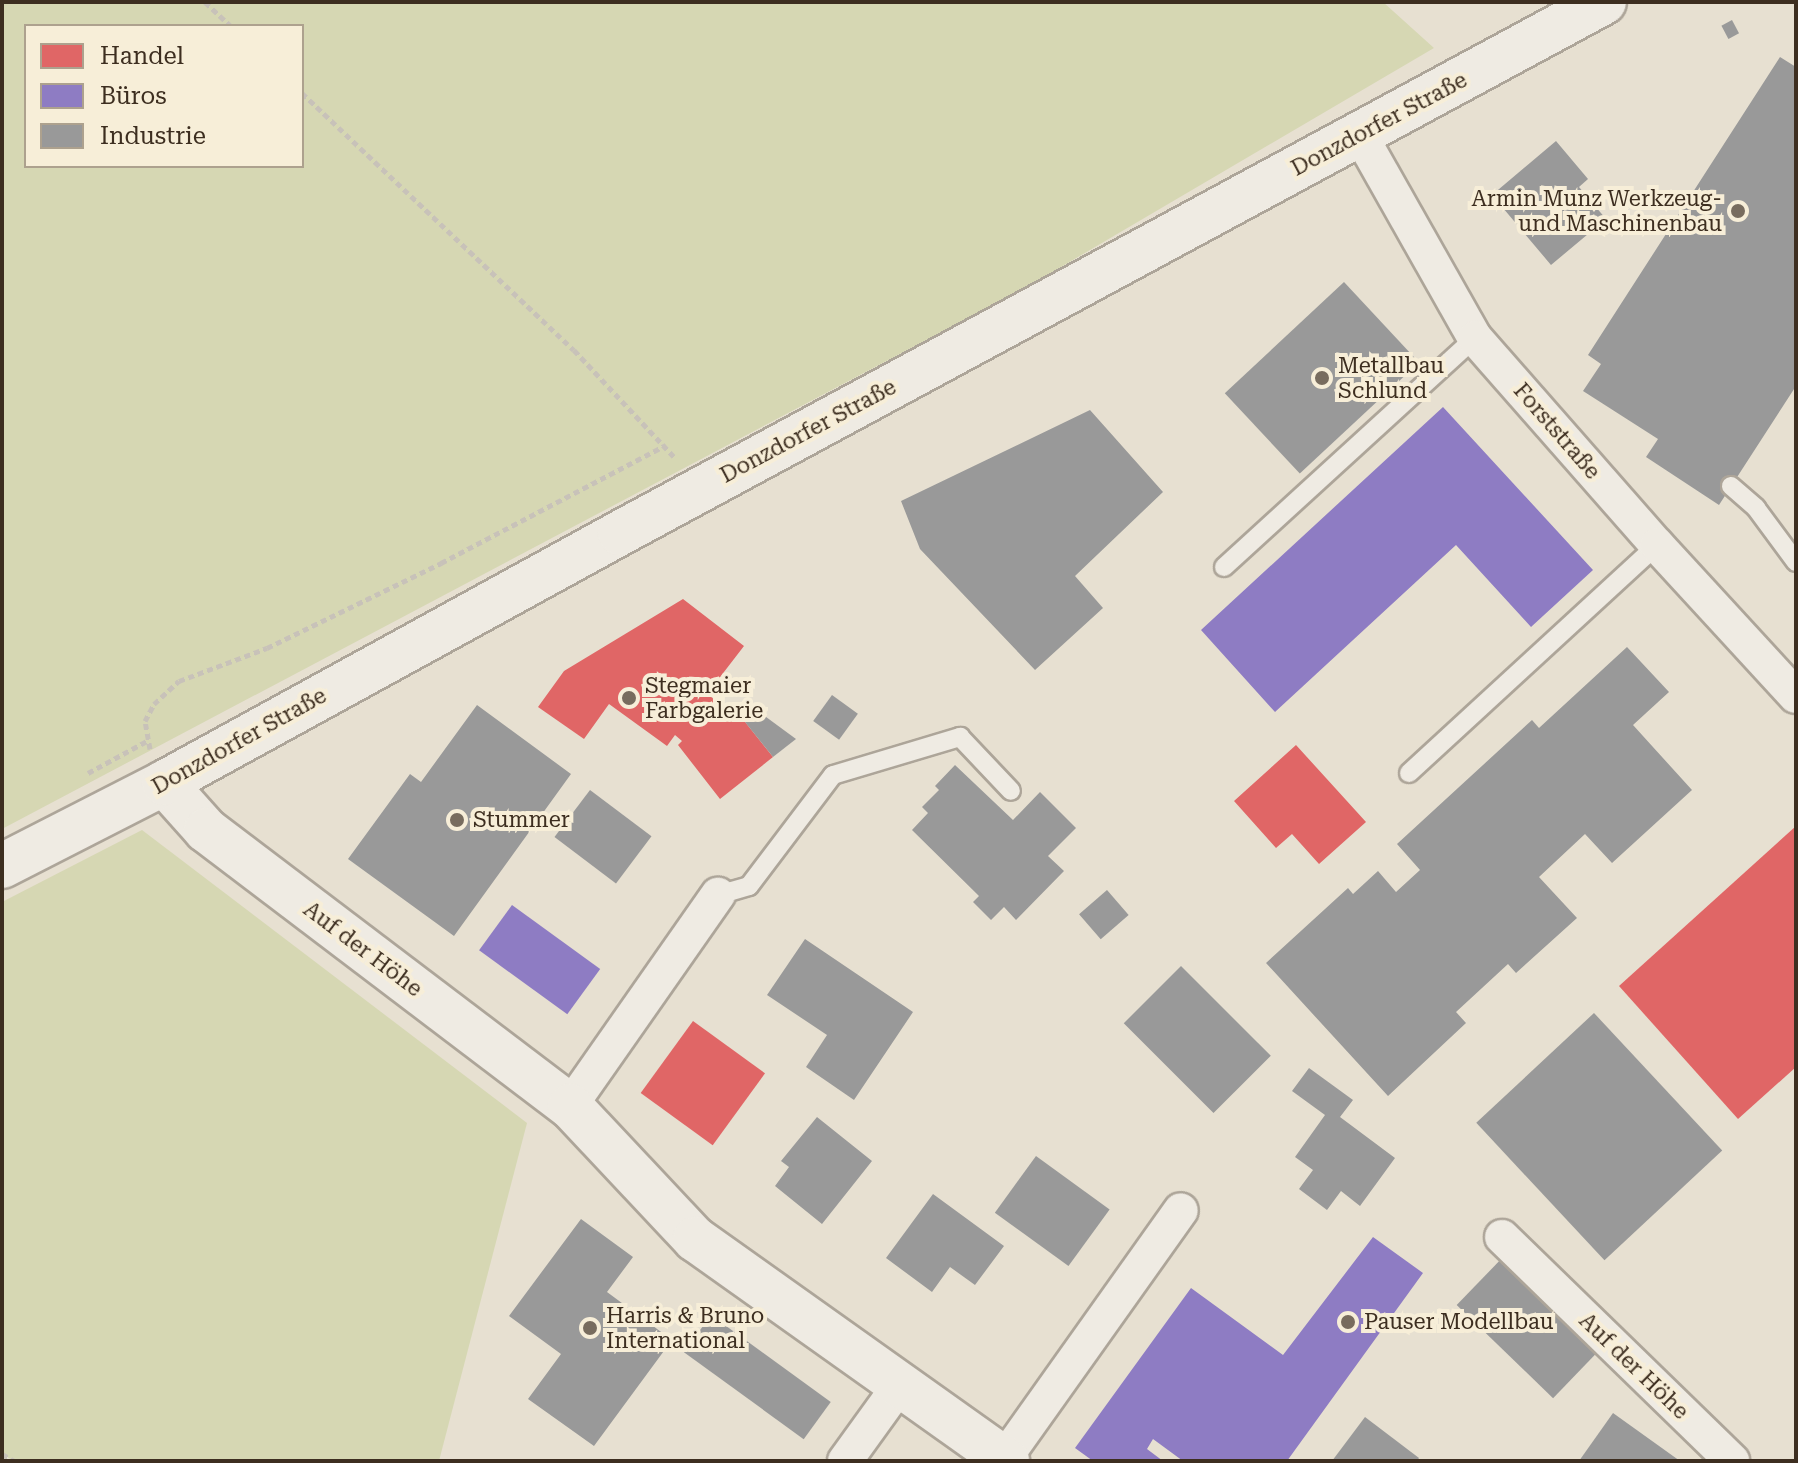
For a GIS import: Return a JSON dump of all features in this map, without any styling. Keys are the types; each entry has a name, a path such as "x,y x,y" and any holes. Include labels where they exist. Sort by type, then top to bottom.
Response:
{"main road":[{"name":"Donzdorfer Straße","path":"8,863 164,783 698,490 1604,2"},
{"name":"Auf der Höhe","path":"164,783 206,830 570,1106 695,1239 1006,1460"}],"street":[{"name":"Forststraße","path":"1360,135 1475,338 1657,545 1796,696"},
{"path":"570,1106 718,895"},
{"name":"Auf der Höhe","path":"1006,1460 1181,1210"},
{"name":"Auf der Höhe","path":"1502,1237 1732,1461"},
{"path":"845,1461 899,1386"}],"lane":[{"path":"1224,567 1475,338"},
{"path":"1731,486 1756,508 1796,562"},
{"path":"1409,773 1657,545"},
{"path":"718,895 749,886 833,775 960,737 1011,791"}],"path":[{"path":"205,2 229,24"},
{"path":"304,95 574,350 666,445 698,490"},
{"path":"164,783 147,741 145,721 154,704 179,681 267,648 441,563 666,445"},
{"path":"2,1454 14,1461"}],"green space":[{"path":"2,2 1383,2 1434,48 1032,284 2,829"},
{"path":"142,830 527,1123 439,1461 14,1461 2,1454 2,902"}],"building: Handel":[{"name":"Stegmaier Farbgalerie","path":"683,599 744,646 707,694 725,707 730,703 773,757 720,799 678,745 682,741 675,735 667,746 609,704 584,739 538,707 564,671"},
{"path":"1296,745 1366,822 1319,864 1292,834 1276,848 1234,801"},
{"path":"1796,826 1796,1067 1738,1119 1619,986"},
{"path":"693,1021 765,1073 713,1145 641,1093"}],"building: Büros":[{"path":"1443,407 1593,570 1531,627 1456,545 1275,712 1201,630"},
{"path":"512,905 600,969 567,1014 479,950"},
{"name":"Pauser Modellbau","path":"1373,1237 1423,1273 1287,1461 1183,1461 1153,1439 1147,1449 1163,1461 1093,1461 1075,1448 1191,1288 1283,1355"}],"building: Industrie":[{"path":"1732,20 1739,33 1728,39 1721,26"},
{"name":"Armin Munz Werkzeug- und Maschinenbau","path":"1780,57 1796,67 1796,386 1719,505 1646,457 1658,439 1583,391 1601,364 1588,355"},
{"path":"1556,141 1588,179 1579,187 1606,219 1551,265 1492,195"},
{"name":"Metallbau Schlund","path":"1344,282 1419,362 1300,474 1225,393"},
{"path":"1090,410 1163,492 1075,576 1103,608 1035,670 920,549 901,501"},
{"path":"1627,647 1669,692 1633,725 1692,790 1612,863 1585,834 1539,877 1577,918 1516,973 1508,964 1456,1012 1466,1023 1388,1096 1266,963 1348,888 1353,894 1378,871 1396,892 1420,870 1397,844 1532,720 1539,728"},
{"path":"832,695 858,714 839,740 813,721"},
{"name":"Stummer","path":"477,705 571,774 454,936 348,859 410,774 421,782"},
{"path":"758,711 796,739 773,757 745,722"},
{"path":"955,765 1013,820 1040,792 1076,828 1048,856 1064,871 1016,920 1004,907 991,920 973,902 979,896 912,830 928,813 922,807 939,790 935,786"},
{"path":"590,790 651,836 616,883 554,837"},
{"path":"1107,890 1129,915 1101,939 1079,914"},
{"path":"805,939 913,1012 854,1100 806,1067 827,1035 767,995"},
{"path":"1181,966 1271,1056 1214,1113 1124,1023"},
{"path":"1594,1013 1722,1150 1604,1260 1476,1123"},
{"path":"1309,1068 1353,1100 1340,1117 1395,1158 1360,1206 1341,1191 1327,1210 1299,1189 1313,1170 1295,1157 1325,1115 1292,1091"},
{"path":"817,1117 872,1161 822,1224 775,1186 789,1167 781,1161"},
{"path":"1036,1156 1110,1209 1068,1266 995,1213"},
{"path":"933,1194 1004,1246 975,1285 950,1267 932,1292 886,1258"},
{"name":"Harris & Bruno International","path":"581,1219 633,1257 607,1292 672,1340 594,1446 528,1399 561,1354 509,1316"},
{"path":"1506,1254 1602,1347 1553,1398 1457,1305"},
{"path":"711,1315 831,1402 804,1439 684,1352"},
{"path":"1613,1413 1680,1461 1579,1461"},
{"path":"1365,1417 1419,1458 1417,1461 1332,1461"}],"place":[{"name":"Armin Munz Werkzeug- und Maschinenbau","path":"1738,211"},
{"name":"Metallbau Schlund","path":"1322,378"},
{"name":"Stegmaier Farbgalerie","path":"629,698"},
{"name":"Stummer","path":"457,820"},
{"name":"Pauser Modellbau","path":"1348,1322"},
{"name":"Harris & Bruno International","path":"590,1328"}]}
